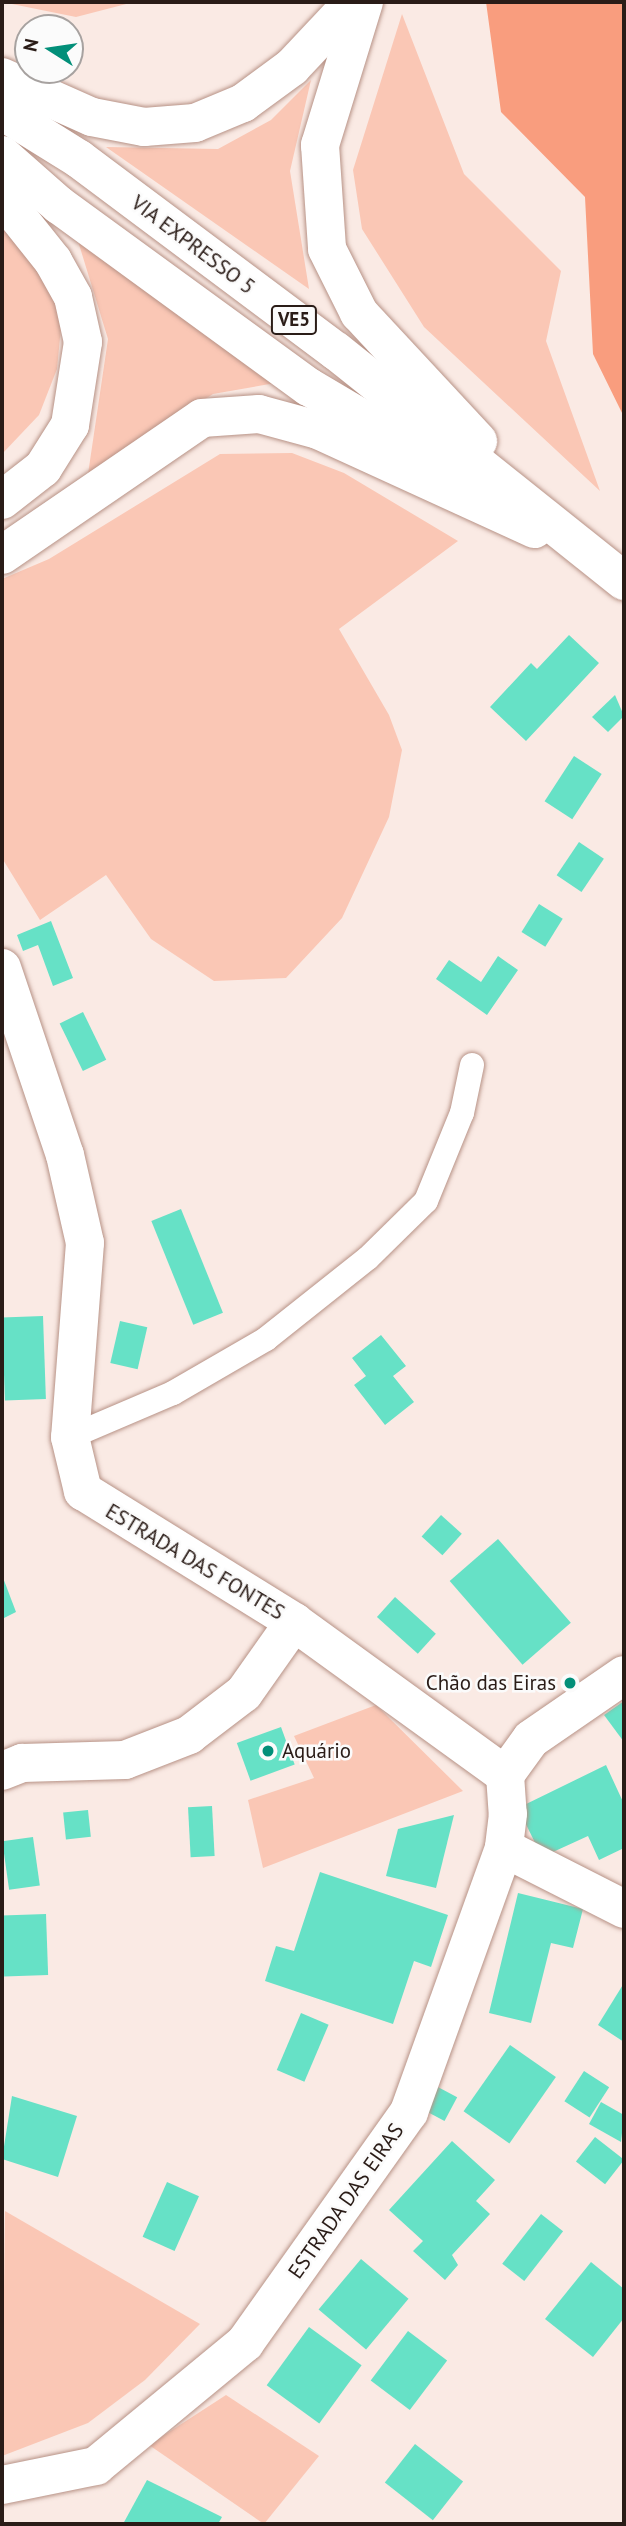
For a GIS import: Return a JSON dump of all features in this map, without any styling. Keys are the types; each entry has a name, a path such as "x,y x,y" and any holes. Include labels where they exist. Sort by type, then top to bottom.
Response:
{"main road":[{"path":"2,77 92,117 144,127 195,123 243,103 292,67 353,2"},
{"name":"VE5","path":"364,2 320,145 327,249 359,313 575,545"},
{"name":"VIA EXPRESSO 5","path":"2,111 79,159 336,351 575,545 624,581"},
{"name":"VIA EXPRESSO 5","path":"2,155 59,205 309,387 575,545"},
{"path":"2,197 60,273 73,297 83,342 70,425 43,468 2,500"},
{"name":"VE5","path":"2,555 202,418 259,414 318,430 575,545"},
{"name":"ESTRADA DAS FONTES","path":"2,968 65,1155 85,1243 70,1437 83,1491 294,1622 505,1775"},
{"path":"2,1771 22,1763 125,1760 189,1735 244,1693 294,1622"},
{"path":"505,1775 531,1739 624,1675"},
{"name":"ESTRADA DAS EIRAS","path":"2,2485 96,2466 245,2343 409,2112 504,1848 505,1775"},
{"path":"504,1848 624,1909"}],"lane":[{"path":"70,1437 173,1393 266,1339 368,1258 426,1201 461,1113 472,1065"}],"shaded area":[{"path":"2,2 134,2 84,15 61,14"},
{"path":"486,2 624,2 624,417 593,354 585,197 501,112"},
{"path":"402,14 464,174 561,271 546,341 600,491 424,327 362,229 353,170"},
{"path":"311,80 290,171 309,289 106,147 218,149 271,120"},
{"path":"2,214 63,307 57,369 39,415 2,454"},
{"path":"78,241 281,382 213,394 88,474 108,339"},
{"path":"292,453 344,473 458,541 339,629 389,715 402,750 389,817 342,918 286,978 214,981 151,939 106,875 40,920 2,858 2,579 49,559 220,454"},
{"path":"376,1705 463,1791 263,1868 248,1800 314,1778 294,1736"},
{"path":"5,2211 200,2324 145,2380 88,2423 2,2456"},
{"path":"226,2395 319,2456 264,2524 149,2445"}],"building":[{"path":"569,635 599,663 526,741 490,707 531,663 537,669"},
{"path":"615,695 624,716 608,732 592,717"},
{"path":"574,756 602,774 572,819 545,801"},
{"path":"579,842 604,859 582,892 557,875"},
{"path":"539,904 563,919 545,947 522,932"},
{"path":"51,921 73,978 53,986 38,945 23,951 17,935"},
{"path":"498,956 518,970 487,1015 436,979 449,960 481,982"},
{"path":"83,1012 106,1060 83,1071 60,1023"},
{"path":"181,1209 223,1313 193,1325 151,1221"},
{"path":"43,1316 46,1399 5,1400 2,1317"},
{"path":"120,1321 147,1327 138,1369 110,1363"},
{"path":"381,1335 406,1366 393,1376 414,1402 385,1425 354,1385 366,1376 352,1358"},
{"path":"441,1515 462,1534 442,1555 422,1537"},
{"path":"498,1539 571,1623 523,1665 450,1581"},
{"path":"2,1575 16,1612 2,1619"},
{"path":"395,1597 436,1634 418,1654 377,1617"},
{"path":"624,1701 624,1742 604,1715"},
{"path":"281,1727 295,1765 251,1781 237,1743"},
{"path":"606,1765 624,1804 624,1848 599,1860 588,1836 542,1857 518,1808"},
{"path":"212,1806 215,1856 191,1857 188,1807"},
{"path":"88,1810 91,1837 66,1839 63,1813"},
{"path":"454,1815 436,1888 386,1876 398,1829"},
{"path":"33,1837 40,1886 9,1890 2,1841"},
{"path":"320,1872 448,1915 431,1967 414,1961 393,2024 265,1981 276,1946 294,1951"},
{"path":"518,1893 583,1909 573,1948 551,1943 531,2023 489,2013"},
{"path":"46,1914 48,1975 4,1976 2,1916"},
{"path":"624,1983 624,2042 598,2025"},
{"path":"301,2013 329,2025 304,2082 277,2070"},
{"path":"510,2045 556,2077 509,2143 464,2111"},
{"path":"584,2071 609,2087 590,2118 564,2101"},
{"path":"436,2086 457,2097 445,2121 423,2110"},
{"path":"12,2096 77,2116 58,2177 2,2159"},
{"path":"601,2102 624,2115 621,2142 589,2124"},
{"path":"595,2137 624,2160 605,2184 576,2161"},
{"path":"452,2141 495,2180 476,2201 490,2214 452,2255 458,2265 445,2280 413,2251 423,2241 389,2210"},
{"path":"167,2182 199,2196 175,2251 143,2237"},
{"path":"541,2214 563,2231 524,2281 502,2264"},
{"path":"361,2259 408,2299 366,2349 319,2310"},
{"path":"591,2262 624,2289 624,2318 593,2357 545,2319"},
{"path":"309,2327 362,2365 319,2423 267,2385"},
{"path":"408,2331 447,2360 410,2410 371,2381"},
{"path":"415,2444 463,2482 433,2520 385,2483"},
{"path":"147,2480 222,2517 218,2524 123,2524"}],"place":[{"name":"Chão das Eiras","path":"570,1683"},
{"name":"Aquário","path":"268,1751"}]}
